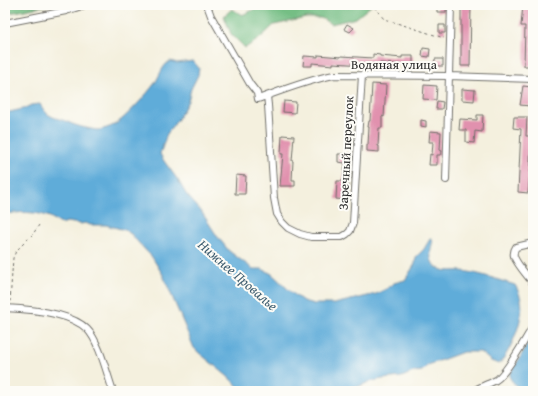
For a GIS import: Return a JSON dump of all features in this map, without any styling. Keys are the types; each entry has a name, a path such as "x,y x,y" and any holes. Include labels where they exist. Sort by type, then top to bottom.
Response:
{"street":[{"path":"5,23 85,5"},
{"name":"Водяная улица","path":"207,5 211,16 250,84 257,93 258,98 323,77 334,75 449,76 533,79"},
{"path":"446,180 451,5"},
{"name":"Заречный переулок","path":"267,96 274,198 277,214 288,228 300,234 311,237 342,237 350,231 353,223 362,75"},
{"path":"533,243 516,246 514,255 516,261 533,284"},
{"path":"7,308 67,317 79,323 88,330 98,348 113,391"},
{"path":"474,391 501,376 533,327"}],"path":[{"path":"374,7 384,18 450,40"},
{"path":"7,308 13,258 16,251 33,234 39,225"}],"green space":[{"path":"5,5 49,5 5,14"},
{"path":"261,5 372,5 356,18 331,24 321,18 306,18 274,25 259,39 245,48 231,34 224,16 232,9 242,15"}],"water":[{"name":"Нижнее Провалье","path":"170,61 177,63 193,61 199,68 198,75 191,89 188,101 178,119 167,134 160,154 186,194 201,211 217,236 229,251 253,269 262,269 272,274 303,301 314,304 334,304 376,294 394,283 405,280 415,264 416,257 424,249 430,239 432,239 431,260 435,266 441,270 475,273 515,285 521,300 521,315 512,343 499,364 491,361 480,352 463,352 428,365 422,371 413,372 402,377 369,382 355,388 337,391 243,391 194,348 163,275 152,257 131,234 125,230 106,225 90,225 86,223 80,224 67,222 61,224 50,217 33,213 22,212 5,214 5,113 23,109 31,105 40,104 46,113 53,117 84,128 99,130 105,129 114,125 125,117 136,106 147,94 163,68"},
{"path":"533,334 533,391 521,391 510,378 510,374"}],"building":[{"path":"437,5 446,5 446,12 437,12"},
{"path":"461,5 471,5 470,66 461,66"},
{"path":"523,5 532,5 532,66 524,66 525,26 521,26"},
{"path":"347,24 354,28 350,32 344,29"},
{"path":"439,25 445,25 445,33 439,33"},
{"path":"423,48 430,49 429,57 422,56"},
{"path":"373,54 402,58 402,56 413,56 413,65 380,63 363,65 333,63 333,65 312,63 312,66 303,66 304,56 318,57 318,55 373,58"},
{"path":"435,59 443,59 443,66 434,66"},
{"path":"372,84 386,85 384,117 382,116 382,128 379,128 379,152 367,151"},
{"path":"424,85 437,86 436,100 423,99"},
{"path":"523,86 532,87 530,106 520,105"},
{"path":"462,89 475,90 474,101 462,100"},
{"path":"284,101 296,102 295,113 283,112"},
{"path":"437,101 443,102 442,109 436,109"},
{"path":"477,115 483,115 482,132 475,131 474,143 466,142 466,130 459,130 460,119 477,120"},
{"path":"514,117 527,117 526,136 531,136 531,162 528,193 518,192 521,129 513,128"},
{"path":"421,120 426,121 426,127 421,126"},
{"path":"430,131 441,132 440,150 442,151 440,155 437,155 437,165 429,165 430,154 432,155 433,142 429,142"},
{"path":"282,135 294,136 292,180 295,180 295,186 280,186 283,154 281,154"},
{"path":"338,154 351,154 351,179 349,179 348,200 336,199 337,181 343,181 345,163 338,162"},
{"path":"236,175 246,176 245,194 235,194"}]}
